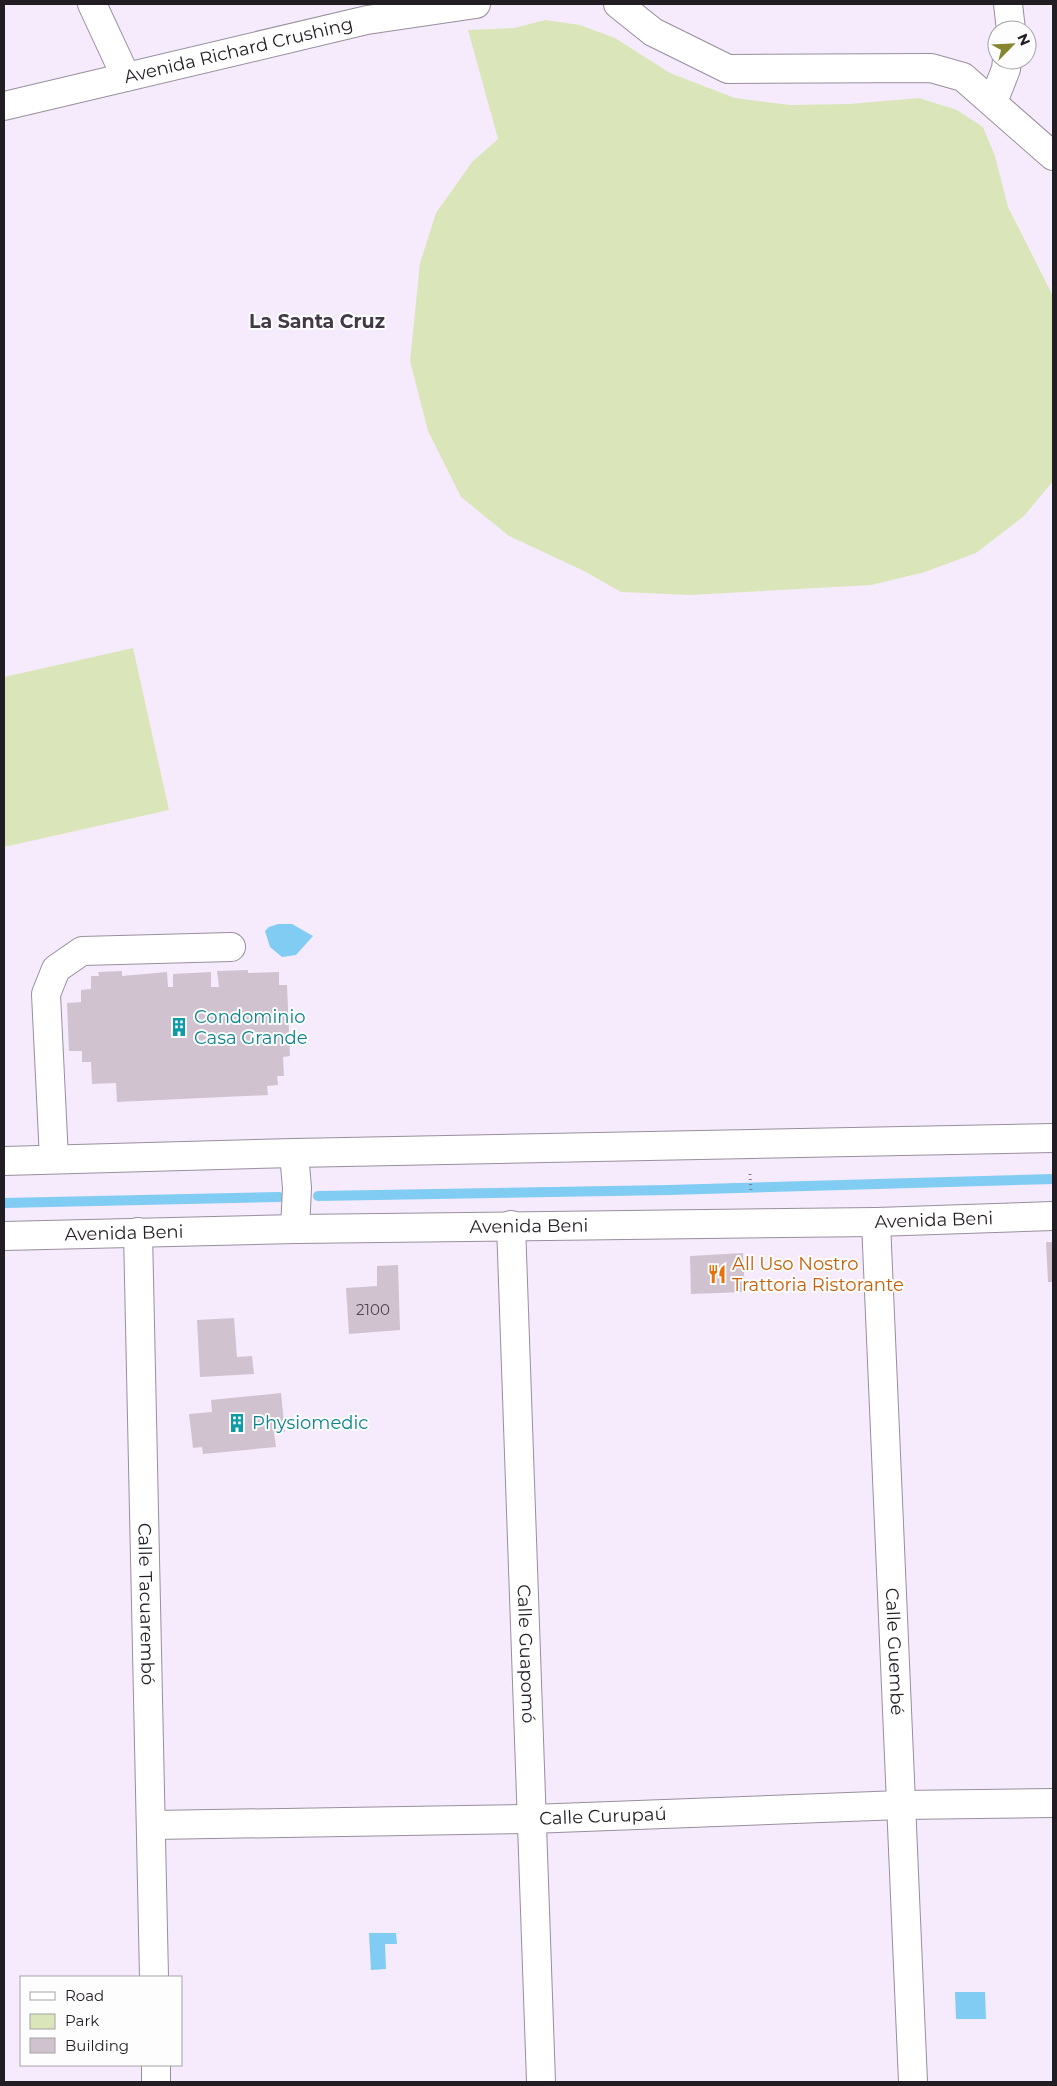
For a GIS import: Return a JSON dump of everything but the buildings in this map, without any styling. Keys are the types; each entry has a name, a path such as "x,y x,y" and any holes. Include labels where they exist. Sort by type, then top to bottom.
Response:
{"street":[{"path":"92,4 126,77"},
{"name":"Avenida Richard Crushing","path":"4,106 126,77 363,12 476,4"},
{"path":"618,4 652,32 728,69 931,68 963,77 1053,156"},
{"path":"1008,4 1010,20"},
{"path":"993,102 1006,70"},
{"path":"54,1159 46,994 56,969 82,951 231,947"},
{"path":"4,1161 294,1153 1053,1138"},
{"path":"294,1153 297,1181 295,1228"},
{"name":"Avenida Beni","path":"4,1236 295,1228 876,1222 1053,1216"},
{"name":"Calle Guembé","path":"876,1222 912,2082"},
{"name":"Calle Guapomó","path":"512,1225 541,2082"},
{"name":"Calle Tacuarembó","path":"138,1232 154,1976"},
{"name":"Calle Curupaú","path":"152,1825 531,1819 901,1805 1053,1803"},
{"path":"156,2066 156,2082"}],"path":[{"path":"750,1167 751,1201"}],"green space":[{"path":"545,20 580,25 615,38 670,73 735,98 790,105 849,104 919,98 957,110 983,127 995,156 1008,207 1053,296 1053,481 1024,516 976,553 925,572 871,585 689,595 621,592 584,571 509,536 461,497 428,431 410,361 420,263 436,213 472,162 498,139 468,30 514,28"},
{"path":"133,648 169,810 4,847 4,677"}],"water":[{"path":"278,924 292,924 313,936 296,955 282,957 270,947 265,931 269,927"},
{"path":"369,1933 396,1933 397,1944 385,1944 386,1969 371,1970"},
{"path":"955,1992 985,1992 986,2019 956,2019"}],"waterway":[{"path":"318,1196 668,1190 1053,1179"},
{"path":"4,1203 279,1197"}],"place":[{"name":"Condominio Casa Grande","path":"179,1027"},
{"name":"All Uso Nostro Trattoria Ristorante","path":"717,1274"},
{"name":"Physiomedic","path":"237,1423"}],"district":[{"name":"La Santa Cruz","path":"317,321"}]}
